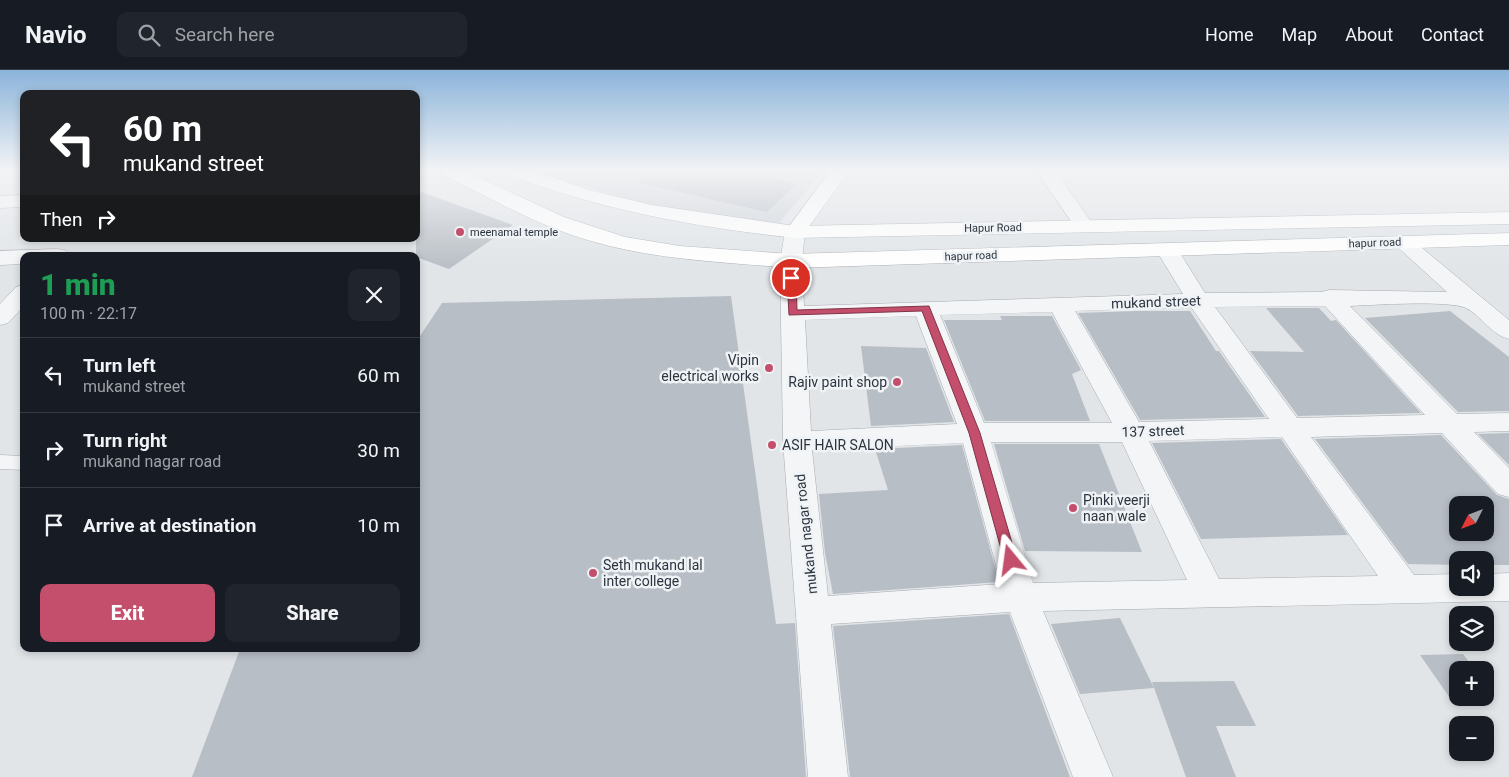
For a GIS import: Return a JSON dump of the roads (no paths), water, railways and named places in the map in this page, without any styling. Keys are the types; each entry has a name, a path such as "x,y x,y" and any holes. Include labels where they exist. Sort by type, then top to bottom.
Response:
{"main road":[{"name":"hapur road","path":"518,203 573,229 613,240 682,252 793,247 1167,250 1509,239"},
{"name":"Hapur Road","path":"614,203 715,224 793,247 1084,226 1509,218"},
{"path":"793,247 820,203"}],"street":[{"path":"1068,203 1084,226"},
{"path":"1403,242 1509,332"},
{"name":"mukand nagar road","path":"793,247 797,441 828,777"},
{"path":"1167,250 1198,300 1406,590"},
{"path":"0,258 20,257"},
{"path":"0,318 20,296"},
{"path":"1329,297 1509,486"},
{"name":"mukand street","path":"793,313 1329,297 1438,298 1472,302"},
{"path":"1060,304 1131,432 1209,592"},
{"path":"925,308 974,433 1021,597 1093,777"},
{"name":"137 street","path":"797,441 974,433 1131,432 1509,422"},
{"path":"814,611 1021,597 1509,587"}],"lane":[{"path":"0,462 20,463"}],"place":[{"name":"meenamal temple","path":"460,232"},
{"name":"Vipin electrical works","path":"769,368"},
{"name":"Rajiv paint shop","path":"897,382"},
{"name":"ASIF HAIR SALON","path":"772,445"},
{"name":"Pinki veerji naan wale","path":"1073,508"},
{"name":"Seth mukand lal inter college","path":"593,573"}]}
